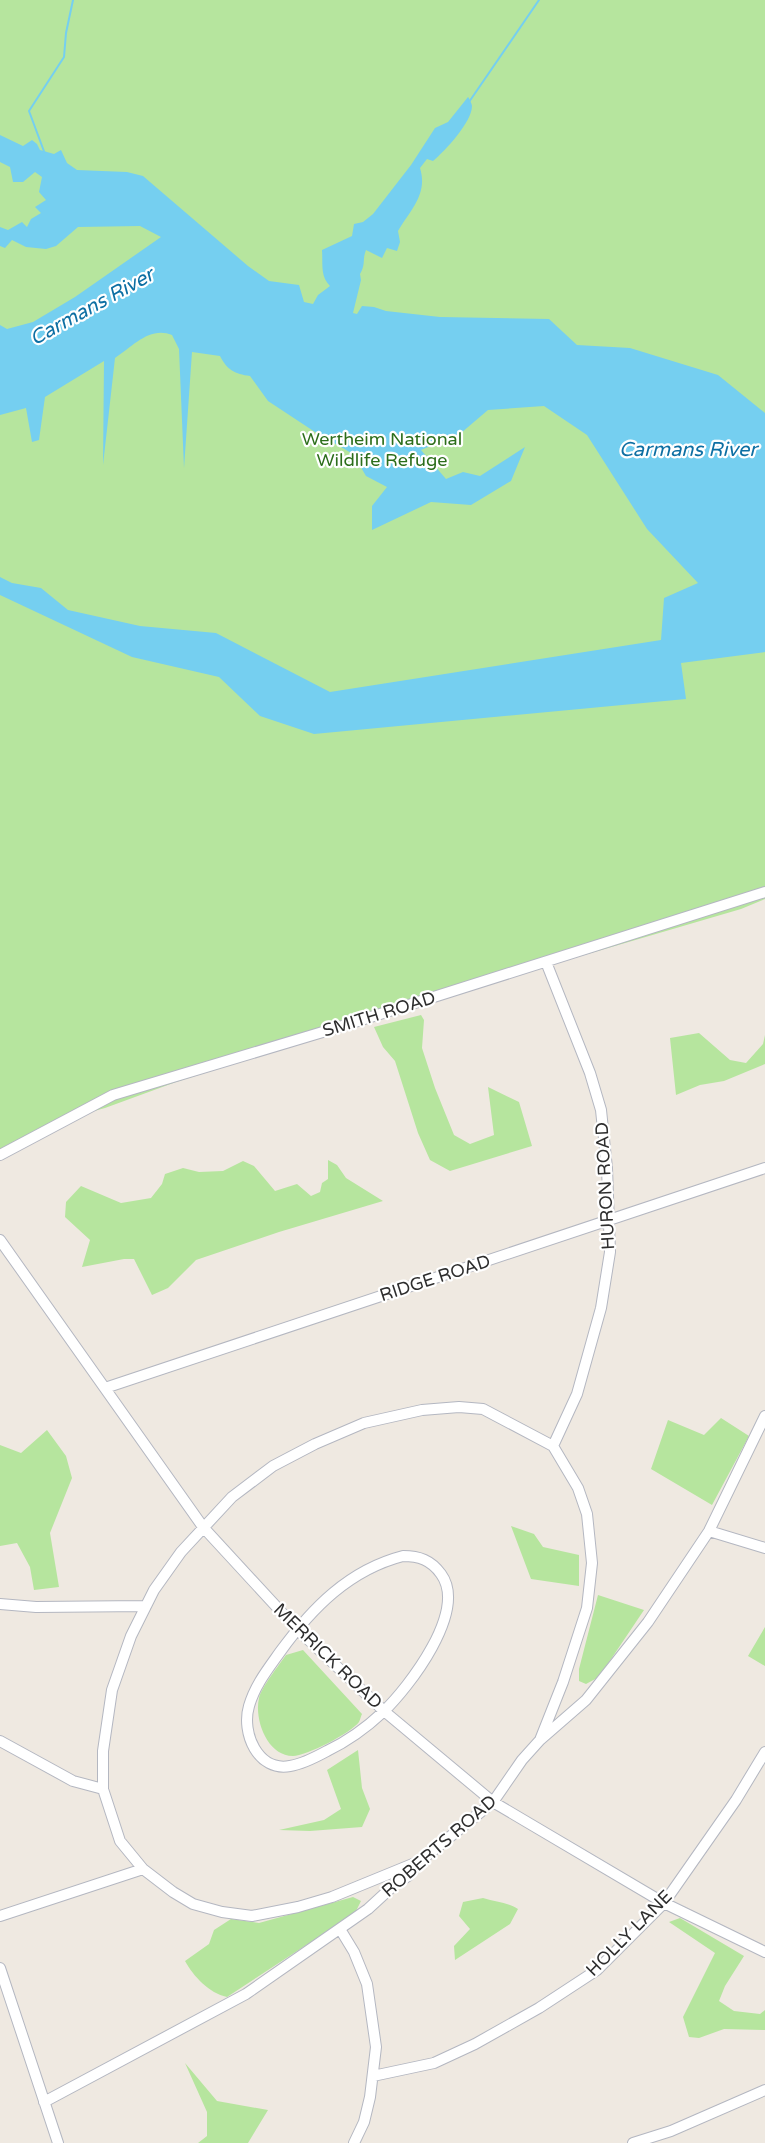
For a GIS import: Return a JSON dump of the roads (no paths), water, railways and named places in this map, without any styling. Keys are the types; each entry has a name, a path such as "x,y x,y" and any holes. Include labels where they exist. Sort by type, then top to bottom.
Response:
{"street":[{"name":"SMITH ROAD","path":"0,1155 113,1095 765,892"},
{"name":"HURON ROAD","path":"546,962 590,1073 601,1110 607,1168 610,1252 601,1308 577,1394 553,1446"},
{"name":"RIDGE ROAD","path":"105,1388 765,1168"},
{"name":"MERRICK ROAD","path":"0,1240 203,1527 297,1629 384,1711 493,1802 664,1903 765,1952"},
{"path":"420,1861 332,1897 298,1907 252,1916 222,1912 193,1904 143,1869 120,1840 103,1789 103,1751 112,1690 131,1636 166,1572 203,1527 232,1497 273,1466 344,1431 394,1415 422,1410 459,1407 483,1409 553,1446 578,1488 586,1514 592,1563 584,1619 540,1740"},
{"name":"ROBERTS ROAD","path":"44,2102 246,1994 368,1909 393,1886 408,1876 420,1861 493,1802 522,1760 540,1740 586,1700 648,1622 709,1531 765,1416"},
{"path":"709,1531 765,1548"},
{"path":"403,1556 417,1556 431,1563 443,1576 448,1591 447,1611 436,1640 413,1677 384,1711 363,1729 335,1747 288,1767 275,1766 257,1753 248,1737 246,1724 249,1706 261,1678 297,1629 323,1600 384,1561 403,1556"},
{"path":"0,1604 36,1607 146,1605"},
{"path":"0,1741 74,1781 103,1789"},
{"name":"HOLLY LANE","path":"374,2076 434,2063 475,2044 539,2008 597,1970 664,1903 736,1800 765,1752"},
{"path":"0,1916 143,1869"},
{"path":"340,1929 354,1952 367,1984 376,2047 374,2076 364,2122 354,2143"},
{"path":"0,1968 58,2143"},
{"path":"633,2143 671,2131 765,2090"}],"water":[{"name":"Carmans River","path":"468,97 472,106 471,113 463,128 433,161 427,159 420,168 422,186 420,194 398,231 400,242 397,251 387,248 382,258 366,250 353,313 357,314 362,306 440,317 549,319 577,345 630,348 718,375 765,413 765,652 681,663 686,699 314,734 260,716 219,677 132,657 0,595 0,577 12,583 41,588 68,610 140,626 216,633 330,692 661,640 664,598 698,583 647,529 587,435 544,406 488,410 461,433 421,450 446,479 463,472 480,476 525,447 511,481 471,505 431,502 372,530 372,506 387,487 366,476 353,454 268,401 250,376 232,370 220,356 192,352 184,468 179,349 172,335 156,333 149,335 115,358 103,465 104,361 45,397 39,440 32,442 26,408 0,415 0,325 7,329 33,322 75,297 161,237 140,226 78,227 56,246 46,249 26,247 12,240 5,248 0,246 0,227 8,230 22,222 27,227 31,219 41,213 35,207 46,200 39,192 42,177 35,172 23,182 13,182 10,167 0,162 0,135 23,146 32,140 40,150 54,154 61,150 67,163 77,170 127,172 143,176 248,266 269,281 299,285 304,302 313,304 318,295 330,286 323,274 322,250 352,236 354,224 363,222 373,214 411,165 435,128 448,122"}],"waterway":[{"path":"45,154 29,111 64,57 73,0"},
{"path":"469,102 539,0"}],"park label":[{"name":"Wertheim National Wildlife Refuge","path":"382,449"}]}
